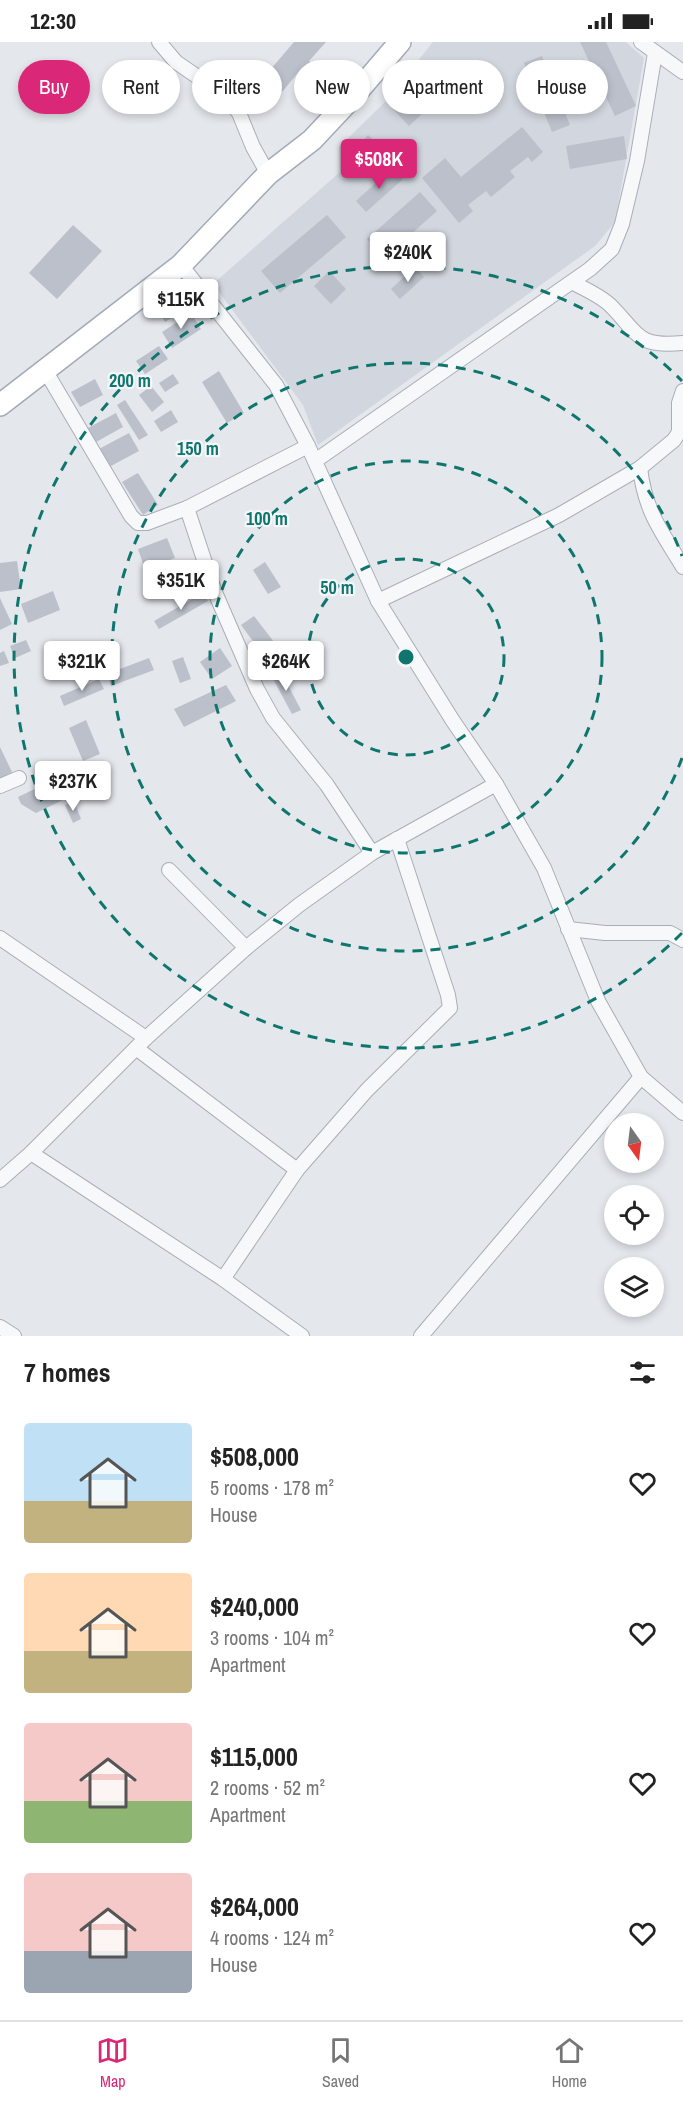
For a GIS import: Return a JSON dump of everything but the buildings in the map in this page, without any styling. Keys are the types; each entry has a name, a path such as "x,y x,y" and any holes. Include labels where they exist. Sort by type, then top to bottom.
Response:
{"main road":[{"path":"0,405 181,265 268,174 312,140 358,92 400,42"}],"street":[{"path":"159,42 176,62 224,95 239,113 253,147 268,174"},
{"path":"641,42 683,72"},
{"path":"315,461 572,282 612,249 622,224 637,161 655,53"},
{"path":"181,265 276,385 308,446 378,601 453,721 496,784 544,868 598,1001 641,1077 683,1113"},
{"path":"572,282 611,305 631,331 645,341 661,345 683,343"},
{"path":"45,370 131,516 138,523 147,523 187,508 308,446"},
{"path":"378,601 559,516 640,468 674,440 679,432 679,403 683,391"},
{"path":"640,468 643,490 650,513 683,567"},
{"path":"187,508 214,590 257,689 273,718 327,785 372,853"},
{"path":"0,786 19,778"},
{"path":"0,1180 31,1153 141,1043 246,948 299,905 372,853 496,784"},
{"path":"223,1279 297,1170 367,1090 450,1008 448,995 397,839"},
{"path":"169,870 246,948"},
{"path":"568,929 605,933 670,933 683,940"},
{"path":"0,938 141,1043 297,1170"},
{"path":"421,1336 641,1077"},
{"path":"31,1153 223,1279 302,1336"},
{"path":"0,1327 14,1336"}],"shaded area":[{"path":"433,42 626,42 644,58 615,222 595,246 318,445 303,405 213,284 340,172 339,147 382,105 382,114 504,114 504,60 419,60"}]}
